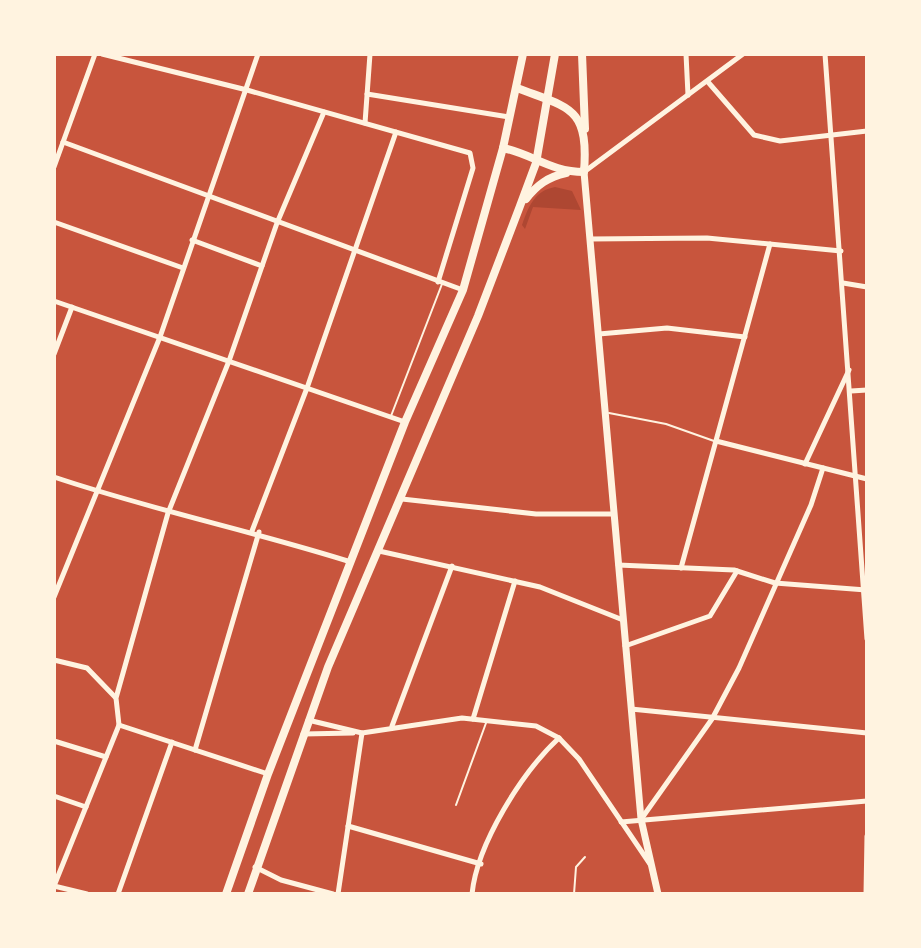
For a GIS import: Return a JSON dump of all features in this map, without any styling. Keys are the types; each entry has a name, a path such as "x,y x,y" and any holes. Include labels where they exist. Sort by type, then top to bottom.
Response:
{"highway":[{"path":"226,894 268,774 405,422 463,290 503,148 523,54"},
{"path":"248,894 308,720 402,499 536,163 555,54"},
{"path":"520,206 536,186 553,176 584,172 582,54"},
{"path":"517,88 566,105 581,124 586,149"},
{"path":"503,148 519,151 536,163 572,172"}],"main road":[{"path":"584,172 641,819 658,894"}],"street":[{"path":"54,167 95,54"},
{"path":"102,54 247,90 470,153 473,159 440,282"},
{"path":"54,597 160,337 258,54"},
{"path":"365,123 370,54"},
{"path":"686,54 688,96"},
{"path":"584,172 743,54"},
{"path":"825,54 866,590 867,639"},
{"path":"708,82 754,135 780,141 867,131"},
{"path":"367,94 510,117"},
{"path":"87,894 54,886 119,725 116,698 168,513 229,361 277,223 324,112"},
{"path":"195,750 256,532 396,132"},
{"path":"63,142 463,290"},
{"path":"54,222 183,268"},
{"path":"589,239 707,238 841,251"},
{"path":"192,240 262,266"},
{"path":"681,568 770,244"},
{"path":"843,283 867,287"},
{"path":"54,301 405,422"},
{"path":"54,354 72,307"},
{"path":"597,334 667,328 745,337"},
{"path":"805,464 849,369"},
{"path":"851,391 867,390"},
{"path":"716,441 867,479"},
{"path":"641,819 712,719 739,668 811,505 823,468"},
{"path":"54,477 168,513 256,532 352,562"},
{"path":"402,499 536,514 613,514"},
{"path":"379,551 540,587 623,620"},
{"path":"617,565 737,571 775,583 866,590"},
{"path":"391,727 452,566"},
{"path":"625,646 710,616 737,571"},
{"path":"473,719 515,581"},
{"path":"54,660 87,668 116,698"},
{"path":"631,709 867,733"},
{"path":"303,734 362,733 473,719 536,726 559,738 579,759 655,871"},
{"path":"308,720 362,733"},
{"path":"119,725 268,774"},
{"path":"255,867 281,880 335,894 362,733"},
{"path":"472,894 473,878 481,864 489,835 536,759 559,738"},
{"path":"54,741 106,757"},
{"path":"118,894 172,742"},
{"path":"54,796 86,807"},
{"path":"620,822 867,801"},
{"path":"348,826 481,864"},
{"path":"866,894 867,836"}],"lane":[{"path":"391,417 440,282"},
{"path":"604,412 666,424 716,441"},
{"path":"456,805 486,721"},
{"path":"574,894 576,867 585,857"}],"shaded area":[{"path":"555,187 572,191 581,210 533,207 525,229 522,225 533,200"}]}
